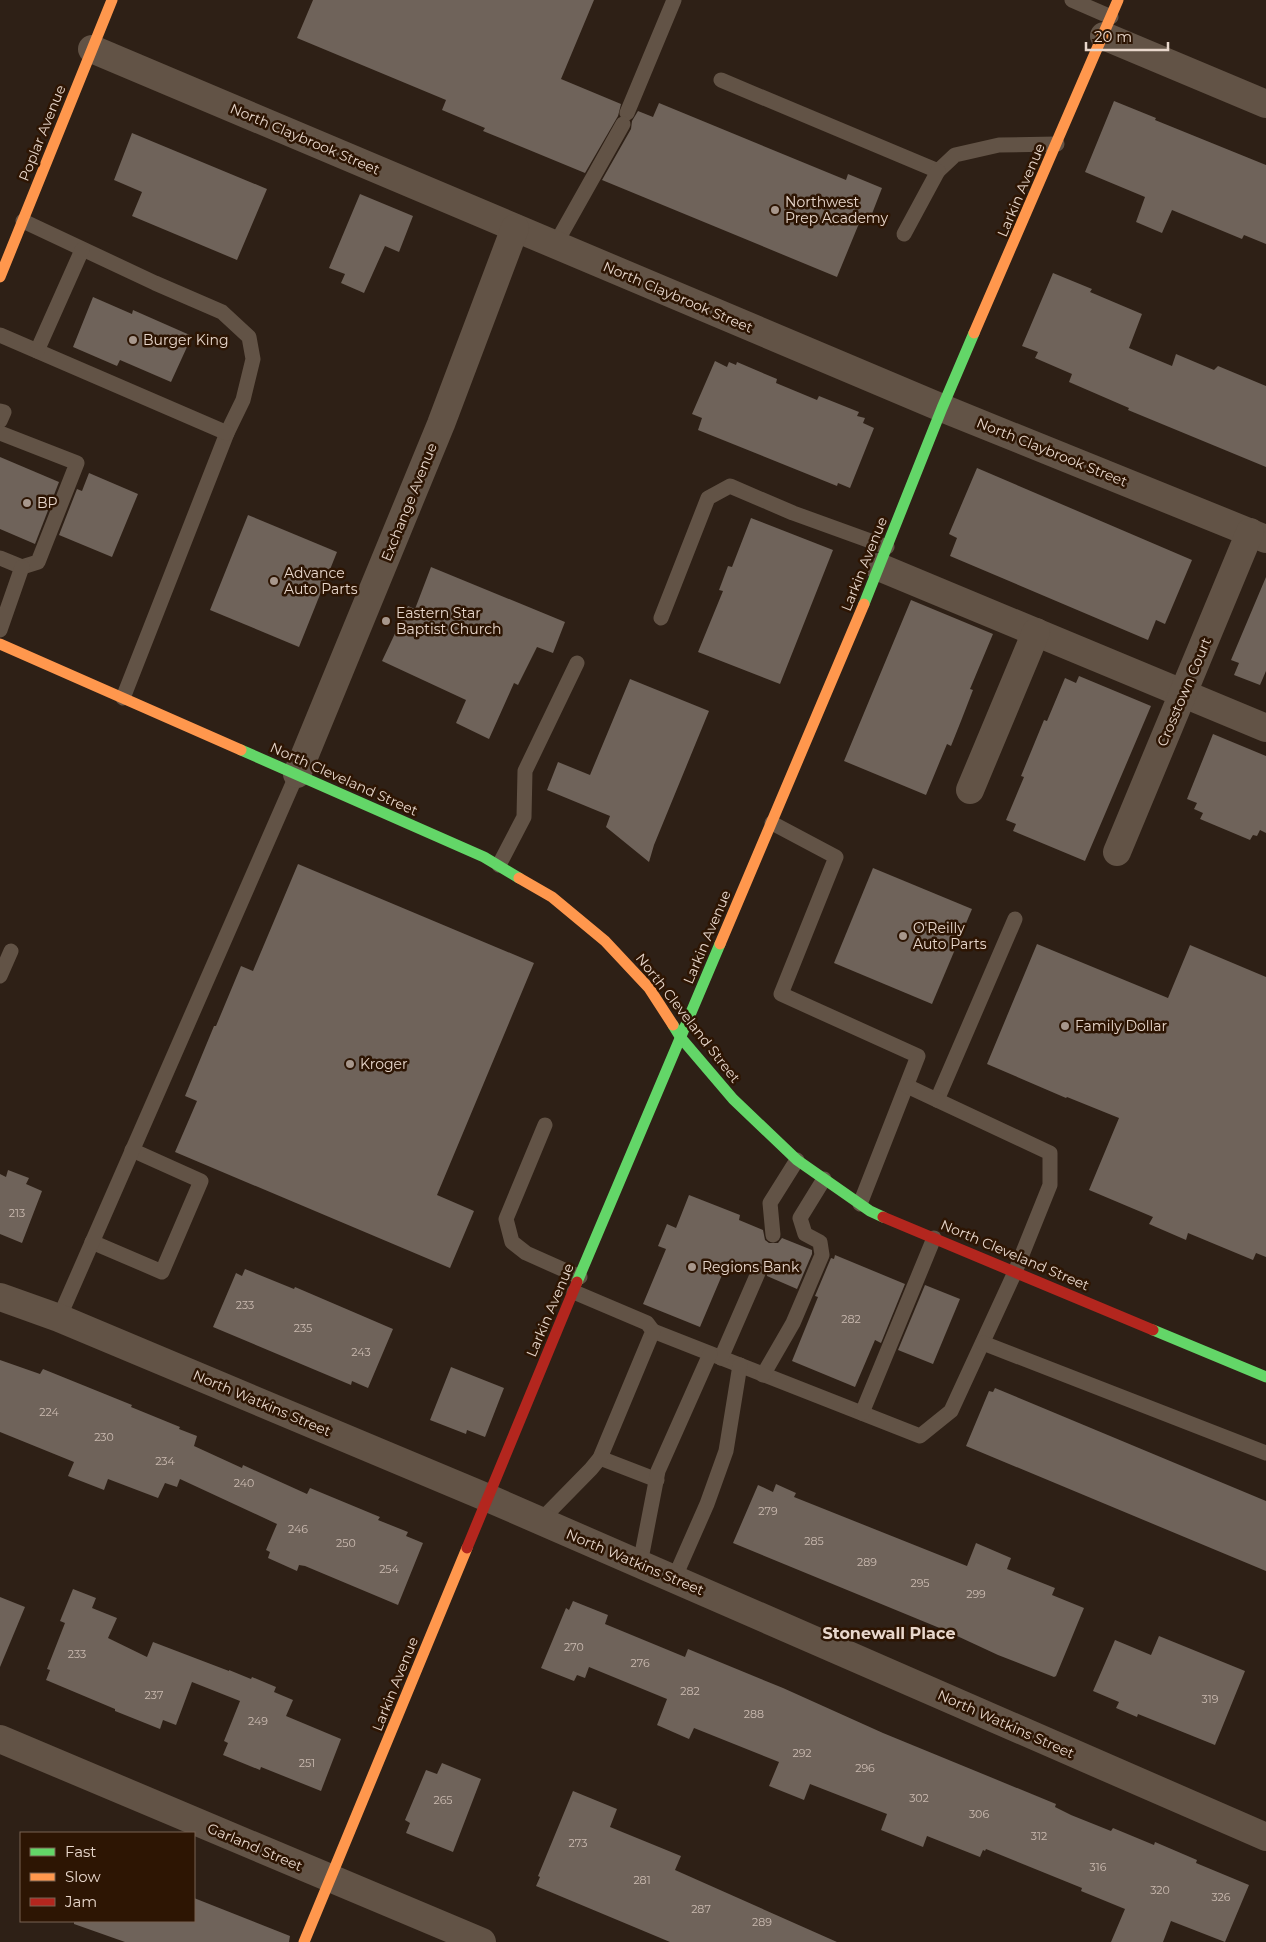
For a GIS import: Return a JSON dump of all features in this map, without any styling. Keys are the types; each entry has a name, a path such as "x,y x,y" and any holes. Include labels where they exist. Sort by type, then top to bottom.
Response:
{"street":[{"name":"Poplar Avenue","path":"0,277 112,0"},
{"name":"Larkin Avenue","path":"304,1942 580,1277 883,557 942,408 1118,0"},
{"path":"1108,26 1266,104"},
{"name":"North Claybrook Street","path":"92,48 942,408 1258,536"},
{"name":"Exchange Avenue","path":"297,774 441,424 515,228"},
{"name":"Crosstown Court","path":"1117,852 1184,692 1258,536"},
{"path":"883,557 1036,632 1184,692 1266,728"},
{"path":"970,790 1036,632"},
{"name":"North Cleveland Street","path":"0,644 499,865 552,897 605,941 649,988 681,1038 733,1099 797,1160 870,1211 1266,1377"},
{"name":"North Watkins Street","path":"0,1297 59,1318 488,1498 1266,1837"},
{"name":"Garland Street","path":"0,1739 482,1942"}],"lane":[{"path":"555,245 625,118 674,0"},
{"path":"1072,0 1108,26"},
{"path":"721,80 938,171"},
{"path":"904,234 938,171 955,155 999,145 1057,144"},
{"path":"23,220 82,250 222,312 249,337 253,359 243,400 227,433 123,698"},
{"path":"37,351 82,250"},
{"path":"0,335 227,433"},
{"path":"0,411 4,412 0,421"},
{"path":"0,433 77,463 38,562 22,567 0,558"},
{"path":"661,618 708,498 730,486 793,513 883,557"},
{"path":"0,630 22,567"},
{"path":"499,865 524,817 525,771 578,663"},
{"path":"59,1318 297,774"},
{"path":"772,823 836,857 781,994 918,1056 860,1204"},
{"path":"937,1100 1015,919"},
{"path":"0,976 11,951"},
{"path":"574,1292 647,1322 653,1331 920,1436 951,1411 1016,1272 1050,1185 1050,1153 907,1086"},
{"path":"545,1125 506,1219 512,1242 526,1253 580,1277"},
{"path":"92,1242 162,1272 166,1263 201,1181 132,1150"},
{"path":"773,1235 770,1203 797,1160"},
{"path":"763,1375 793,1323 822,1255 820,1242 805,1234 800,1218 824,1179"},
{"path":"862,1413 934,1238"},
{"path":"640,1564 658,1471 758,1273"},
{"path":"540,1521 600,1458 653,1331"},
{"path":"983,1343 1266,1453"},
{"path":"674,1579 708,1504 726,1451 740,1365"},
{"path":"600,1458 656,1480"}],"building":[{"path":"313,0 594,0 561,79 621,104 618,116 585,173 483,131 485,128 442,110 446,100 297,38"},
{"path":"1114,101 1156,118 1155,120 1266,165 1266,244 1244,235 1242,239 1172,210 1162,233 1136,222 1145,197 1085,172"},
{"path":"659,103 846,180 848,174 882,188 868,224 860,221 837,277 602,180 631,129 632,121 638,111 653,117"},
{"path":"132,133 267,189 237,260 132,216 142,192 114,180"},
{"path":"360,194 413,216 399,252 385,246 364,293 341,283 345,274 329,268"},
{"path":"1053,273 1092,289 1090,292 1142,314 1129,348 1172,366 1176,354 1214,370 1218,366 1266,386 1266,467 1128,410 1129,408 1069,382 1072,374 1035,358 1038,352 1022,346"},
{"name":"Burger King","path":"93,297 132,314 133,310 192,336 171,382 120,360 117,366 73,347"},
{"path":"715,361 727,367 729,362 736,365 737,362 777,379 776,383 817,400 819,396 859,412 857,416 865,418 863,423 874,428 850,488 838,483 837,486 698,430 702,418 692,414"},
{"path":"0,457 59,482 35,544 0,529"},
{"path":"977,468 1192,560 1165,624 1156,620 1148,640 950,556 957,538 949,534"},
{"path":"89,473 138,494 112,557 59,535 77,489 82,491"},
{"name":"Advance Auto Parts","path":"248,515 337,552 299,647 210,610"},
{"path":"751,518 833,550 780,684 698,652 723,591 719,590 728,566 732,567"},
{"path":"431,567 565,622 553,653 537,647 518,685 514,683 489,739 456,723 466,700 382,661 408,606 415,609"},
{"path":"1266,577 1266,671 1260,685 1234,675 1239,663 1231,660"},
{"path":"911,600 993,634 970,689 973,690 951,746 947,744 926,795 844,761"},
{"path":"1079,676 1151,706 1085,861 1013,831 1016,824 1006,820 1024,777 1021,776 1044,720 1047,721 1065,678 1076,683"},
{"path":"630,679 709,711 654,845 649,862 606,827 610,816 547,790 558,762 590,775"},
{"path":"1213,734 1266,756 1266,833 1260,830 1257,836 1253,835 1250,840 1200,819 1203,813 1194,809 1197,803 1187,799"},
{"path":"298,864 534,963 437,1195 474,1211 450,1268 175,1152 197,1101 185,1096 214,1026 216,1026 241,966 253,971"},
{"name":"O'Reilly Auto Parts","path":"873,868 972,909 932,1004 834,963"},
{"path":"1037,944 1168,998 1190,945 1266,977 1266,1257 1256,1253 1253,1260 1188,1233 1186,1240 1149,1224 1153,1217 1089,1190 1119,1118 1066,1098 987,1064"},
{"path":"8,1170 29,1178 26,1184 42,1191 22,1243 0,1234 0,1174 6,1177"},
{"name":"Regions Bank","path":"689,1195 740,1215 739,1220 763,1230 765,1240 769,1243 778,1243 782,1238 812,1250 797,1289 767,1276 766,1268 761,1264 753,1265 749,1269 728,1261 700,1327 643,1304 666,1249 658,1246 667,1224 676,1228"},
{"path":"835,1255 905,1284 881,1343 875,1340 855,1387 792,1361 818,1297 815,1296 831,1258 834,1259"},
{"path":"245,1269 294,1289 295,1287 393,1329 368,1388 352,1381 351,1385 213,1327 236,1273 242,1276"},
{"path":"925,1285 960,1299 933,1364 898,1350"},
{"path":"0,1360 40,1374 43,1369 132,1405 131,1407 197,1436 194,1446 242,1468 243,1465 307,1494 310,1488 380,1517 378,1520 408,1532 406,1536 423,1543 398,1605 305,1566 299,1565 297,1571 268,1558 270,1552 266,1550 277,1524 180,1479 177,1487 165,1483 158,1498 108,1479 104,1490 68,1476 74,1462 0,1432"},
{"path":"451,1367 504,1388 485,1437 467,1430 466,1434 430,1420"},
{"path":"995,1388 1266,1501 1266,1571 966,1446 989,1391 993,1392"},
{"path":"776,1484 796,1493 794,1497 967,1566 976,1543 1011,1558 1007,1569 1055,1588 1052,1595 1084,1608 1056,1676 1054,1677 998,1655 942,1629 733,1543 758,1485 773,1492"},
{"path":"73,1589 96,1598 92,1608 117,1618 108,1638 147,1657 153,1642 276,1687 274,1692 293,1700 286,1716 341,1739 321,1791 261,1767 260,1770 223,1755 228,1743 224,1741 240,1701 192,1682 176,1725 163,1720 160,1729 46,1680 50,1670 47,1669 65,1623 60,1621"},
{"path":"0,1597 25,1607 0,1667"},
{"path":"573,1601 608,1615 605,1624 685,1657 688,1649 783,1688 883,1733 1056,1804 1055,1807 1071,1815 1111,1831 1113,1828 1154,1845 1155,1842 1197,1860 1196,1863 1249,1885 1225,1942 1171,1921 1163,1942 1111,1942 1125,1909 1081,1891 1082,1888 986,1849 985,1851 983,1850 980,1857 927,1836 923,1847 881,1830 887,1814 810,1784 804,1800 769,1786 779,1762 694,1728 689,1739 657,1725 667,1699 589,1667 585,1678 577,1675 574,1681 541,1668 566,1608 569,1610"},
{"path":"1159,1636 1245,1671 1215,1745 1138,1714 1137,1717 1116,1708 1119,1702 1093,1691 1115,1640 1151,1655"},
{"path":"442,1763 481,1779 453,1852 406,1833 410,1823 405,1820 426,1770 437,1774"},
{"path":"573,1791 617,1809 610,1827 681,1856 675,1870 837,1942 670,1942 536,1886 540,1877 538,1876"},
{"path":"195,1898 290,1936 289,1942 125,1942 74,1924 74,1922 195,1922"}],"traffic: fast":[{"path":"864,604 974,333"},
{"path":"241,750 484,857 519,878"},
{"path":"577,1282 720,944"},
{"path":"673,1025 681,1038 733,1099 797,1160 870,1211 883,1217"},
{"path":"1153,1330 1266,1377"}],"traffic: slow":[{"path":"0,277 112,0"},
{"path":"974,333 1118,0"},
{"path":"720,944 864,604"},
{"path":"0,644 241,750"},
{"path":"519,878 552,897 605,941 649,988 673,1025"},
{"path":"304,1942 467,1548"}],"traffic: jam":[{"path":"883,1217 1153,1330"},
{"path":"467,1548 577,1282"}],"place":[{"name":"Northwest Prep Academy","path":"775,210"},
{"name":"Burger King","path":"133,340"},
{"name":"BP","path":"27,503"},
{"name":"Advance Auto Parts","path":"274,581"},
{"name":"Eastern Star Baptist Church","path":"386,621"},
{"name":"O'Reilly Auto Parts","path":"903,936"},
{"name":"Family Dollar","path":"1065,1026"},
{"name":"Kroger","path":"350,1064"},
{"name":"Regions Bank","path":"692,1267"}],"district":[{"name":"Stonewall Place","path":"889,1633"}]}
